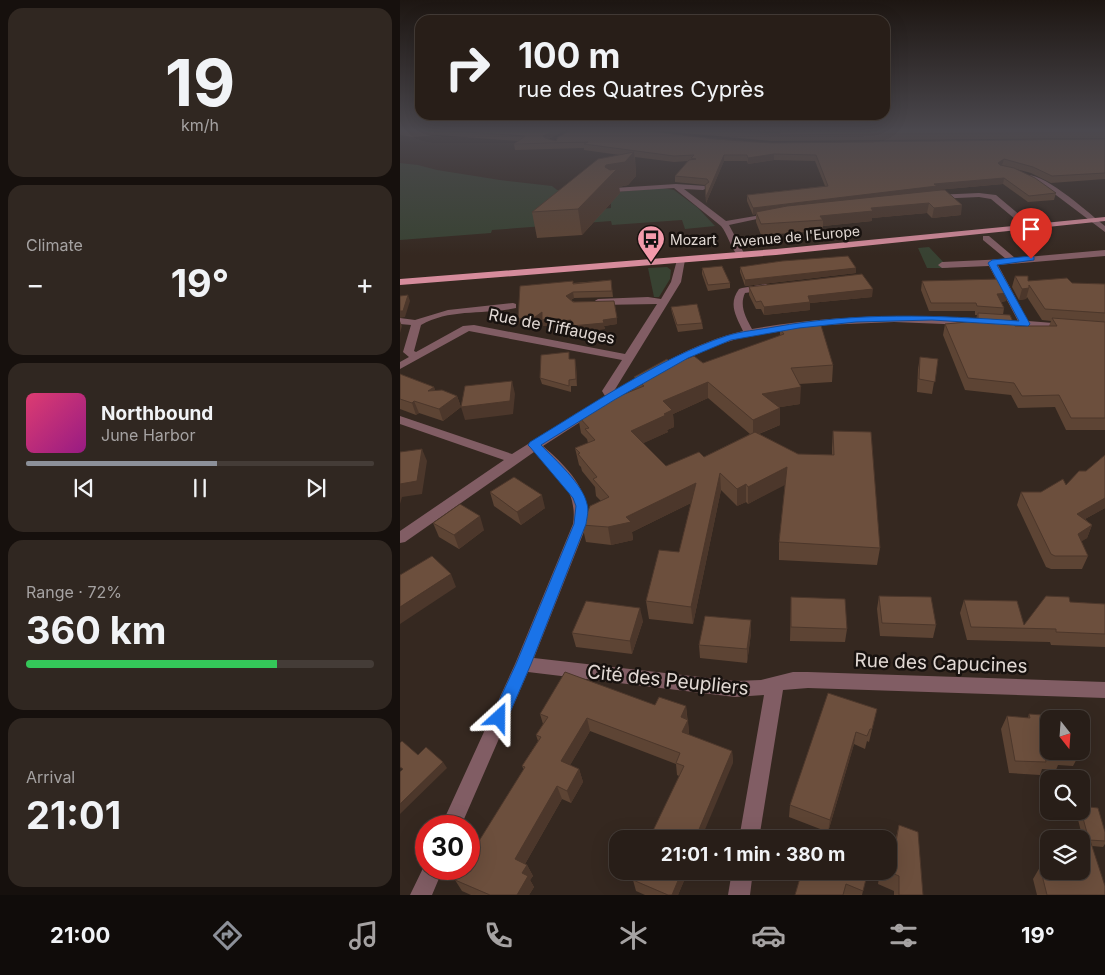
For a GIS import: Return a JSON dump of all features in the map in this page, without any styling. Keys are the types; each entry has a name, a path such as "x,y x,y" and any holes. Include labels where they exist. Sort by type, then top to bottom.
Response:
{"main road":[{"name":"Avenue de l'Europe","path":"400,282 741,255 1105,220"}],"street":[{"path":"1026,175 1055,190 1105,230"},
{"path":"614,190 676,186 703,188"},
{"path":"676,186 724,224 731,233 741,255"},
{"path":"930,197 979,195 993,197 1030,227"},
{"path":"724,224 779,214"},
{"path":"986,238 1012,260"},
{"path":"942,264 992,263 1105,253"},
{"name":"Rue de Tiffauges","path":"611,397 608,391 621,368 676,282 681,260"},
{"path":"992,263 1025,324"},
{"path":"749,333 737,305 739,293 747,290 774,287"},
{"name":"Rue de Tiffauges","path":"592,302 648,300 663,302"},
{"name":"Rue de Tiffauges","path":"400,321 416,323 423,317 513,306"},
{"path":"400,538 513,458 611,397 707,345 749,333 814,323 895,317 971,319 1079,328"},
{"path":"416,323 408,352 417,357"},
{"name":"Rue de Tiffauges","path":"400,366 467,328 627,358"},
{"name":"Rue de Tiffauges","path":"621,368 628,372 640,374 653,373"},
{"path":"400,420 513,458"},
{"path":"456,815 523,664 580,524 582,506 574,488 534,445"},
{"name":"Cité des Peupliers","path":"523,664 735,689 761,688 775,684"},
{"name":"Rue des Capucines","path":"775,684 794,680 808,680 1105,690"},
{"path":"751,830 775,684"},
{"path":"421,895 427,880"},
{"path":"739,895 742,880"}],"green space":[{"path":"400,172 448,172 552,186 557,190 564,191 602,209 611,208 616,192 662,188 674,190 698,208 715,226 685,229 682,220 612,225 611,221 492,230 491,233 400,240"},
{"path":"929,247 949,268 927,268 918,248"},
{"path":"667,267 671,270 670,279 659,297 654,297 648,268"}],"building":[{"path":"582,172 614,172 578,209 532,212"},
{"path":"679,172 717,172 706,197 705,185 709,182 707,179 675,176"},
{"path":"822,172 1022,172 1035,178 1056,193 1029,196 1004,178 934,184 937,186 753,208 747,195 828,186"},
{"path":"1043,172 1105,172 1105,173 1052,176"},
{"path":"945,190 962,205 934,208 929,203 871,208 873,211 820,216 823,220 761,224 756,212 787,206"},
{"path":"848,256 856,268 745,280 740,267 782,261"},
{"path":"722,266 730,283 708,285 702,268"},
{"path":"862,274 873,289 808,296 810,302 764,307 761,301 756,302 749,287"},
{"path":"1015,276 1028,276 1028,281 1067,278 1072,283 1105,284 1105,313 1045,309 1029,285 1029,288 1022,289"},
{"path":"1000,279 1008,293 997,294 1004,308 977,306 976,303 931,303 922,281"},
{"path":"611,280 612,291 573,292 566,296 573,302 614,301 617,318 603,320 604,323 571,326 571,320 552,322 551,318 542,320 542,312 535,317 518,319 520,286 573,281 573,284"},
{"path":"408,295 403,311 400,311 400,296"},
{"path":"697,304 702,323 677,325 671,307"},
{"path":"978,313 1010,315 1015,326 1057,326 1052,318 1105,322 1105,418 1071,418 1059,395 1022,396 1014,383 968,378 945,324 978,321"},
{"path":"820,322 833,365 791,368 801,387 762,394 780,408 753,420 708,382 663,401 672,410 664,414 666,415 631,431 666,466 699,452 704,457 755,432 798,454 834,455 833,431 871,432 880,548 779,542 787,467 748,487 746,484 737,489 720,473 691,607 646,601 659,550 679,552 696,483 626,517 631,522 608,527 582,525 590,506 609,497 593,479 597,477 575,448 595,440 585,429 589,428 578,416 587,412 585,410 644,386 634,377 667,359 672,364 694,356 703,363 784,334 780,329"},
{"path":"569,352 569,359 575,359 576,379 569,380 569,386 540,378 541,355"},
{"path":"920,357 938,359 935,382 919,379"},
{"path":"400,374 434,387 428,391 442,390 457,396 439,409 414,401 412,403 400,399"},
{"path":"512,381 510,401 461,407 465,386"},
{"path":"422,449 417,481 400,484 400,452"},
{"path":"1105,455 1105,498 1077,514 1092,525 1078,534 1088,556 1055,556 1051,554 1021,492 1041,492 1063,479 1066,485 1079,471 1086,471"},
{"path":"514,477 542,495 517,512 490,492"},
{"path":"460,504 480,516 454,535 433,523"},
{"path":"432,556 451,574 400,607 400,575"},
{"path":"879,596 931,597 936,625 882,623"},
{"path":"1046,596 1069,597 1070,602 1105,604 1105,634 1056,632 1056,629 971,627 964,600 1017,601 1024,625"},
{"path":"791,597 845,599 847,629 791,627"},
{"path":"586,601 640,608 630,641 572,633"},
{"path":"705,616 751,620 747,649 699,645"},
{"path":"565,672 655,705 659,697 686,706 681,717 688,720 682,732 732,751 699,830 653,830 684,766 676,763 680,753 587,718 561,761 579,769 567,791 557,786 515,859 527,865 522,873 528,876 517,895 490,895 455,880 480,880 480,839 525,767 522,766 541,737 536,735 548,717 540,714"},
{"path":"828,693 877,709 872,729 870,729 867,736 856,732 830,820 790,805"},
{"path":"1029,714 1040,715 1040,760 1046,760 1046,762 1015,761 1007,716 1030,718"},
{"path":"402,741 418,755 426,747 443,762 400,804 400,772 403,769 400,767 400,743"},
{"path":"1090,807 1098,808 1105,832 1105,841 1090,840 1090,830 1086,830 1083,820 1090,820"},
{"path":"899,825 918,832 923,895 899,895 897,836"},
{"path":"1090,840 1105,886 1105,895 1047,895 1043,880 1090,880"},
{"path":"633,880 678,880 672,895"},
{"path":"799,880 866,880 863,891 846,884 843,895 795,895"}],"place":[{"name":"Mozart","path":"651,263"}],"route":[{"path":"499,718 580,524 582,506 574,488 542,451 534,445 611,397 685,356 707,345 749,333 814,323 895,317 971,319 1025,324 992,263 1031,259"}]}
